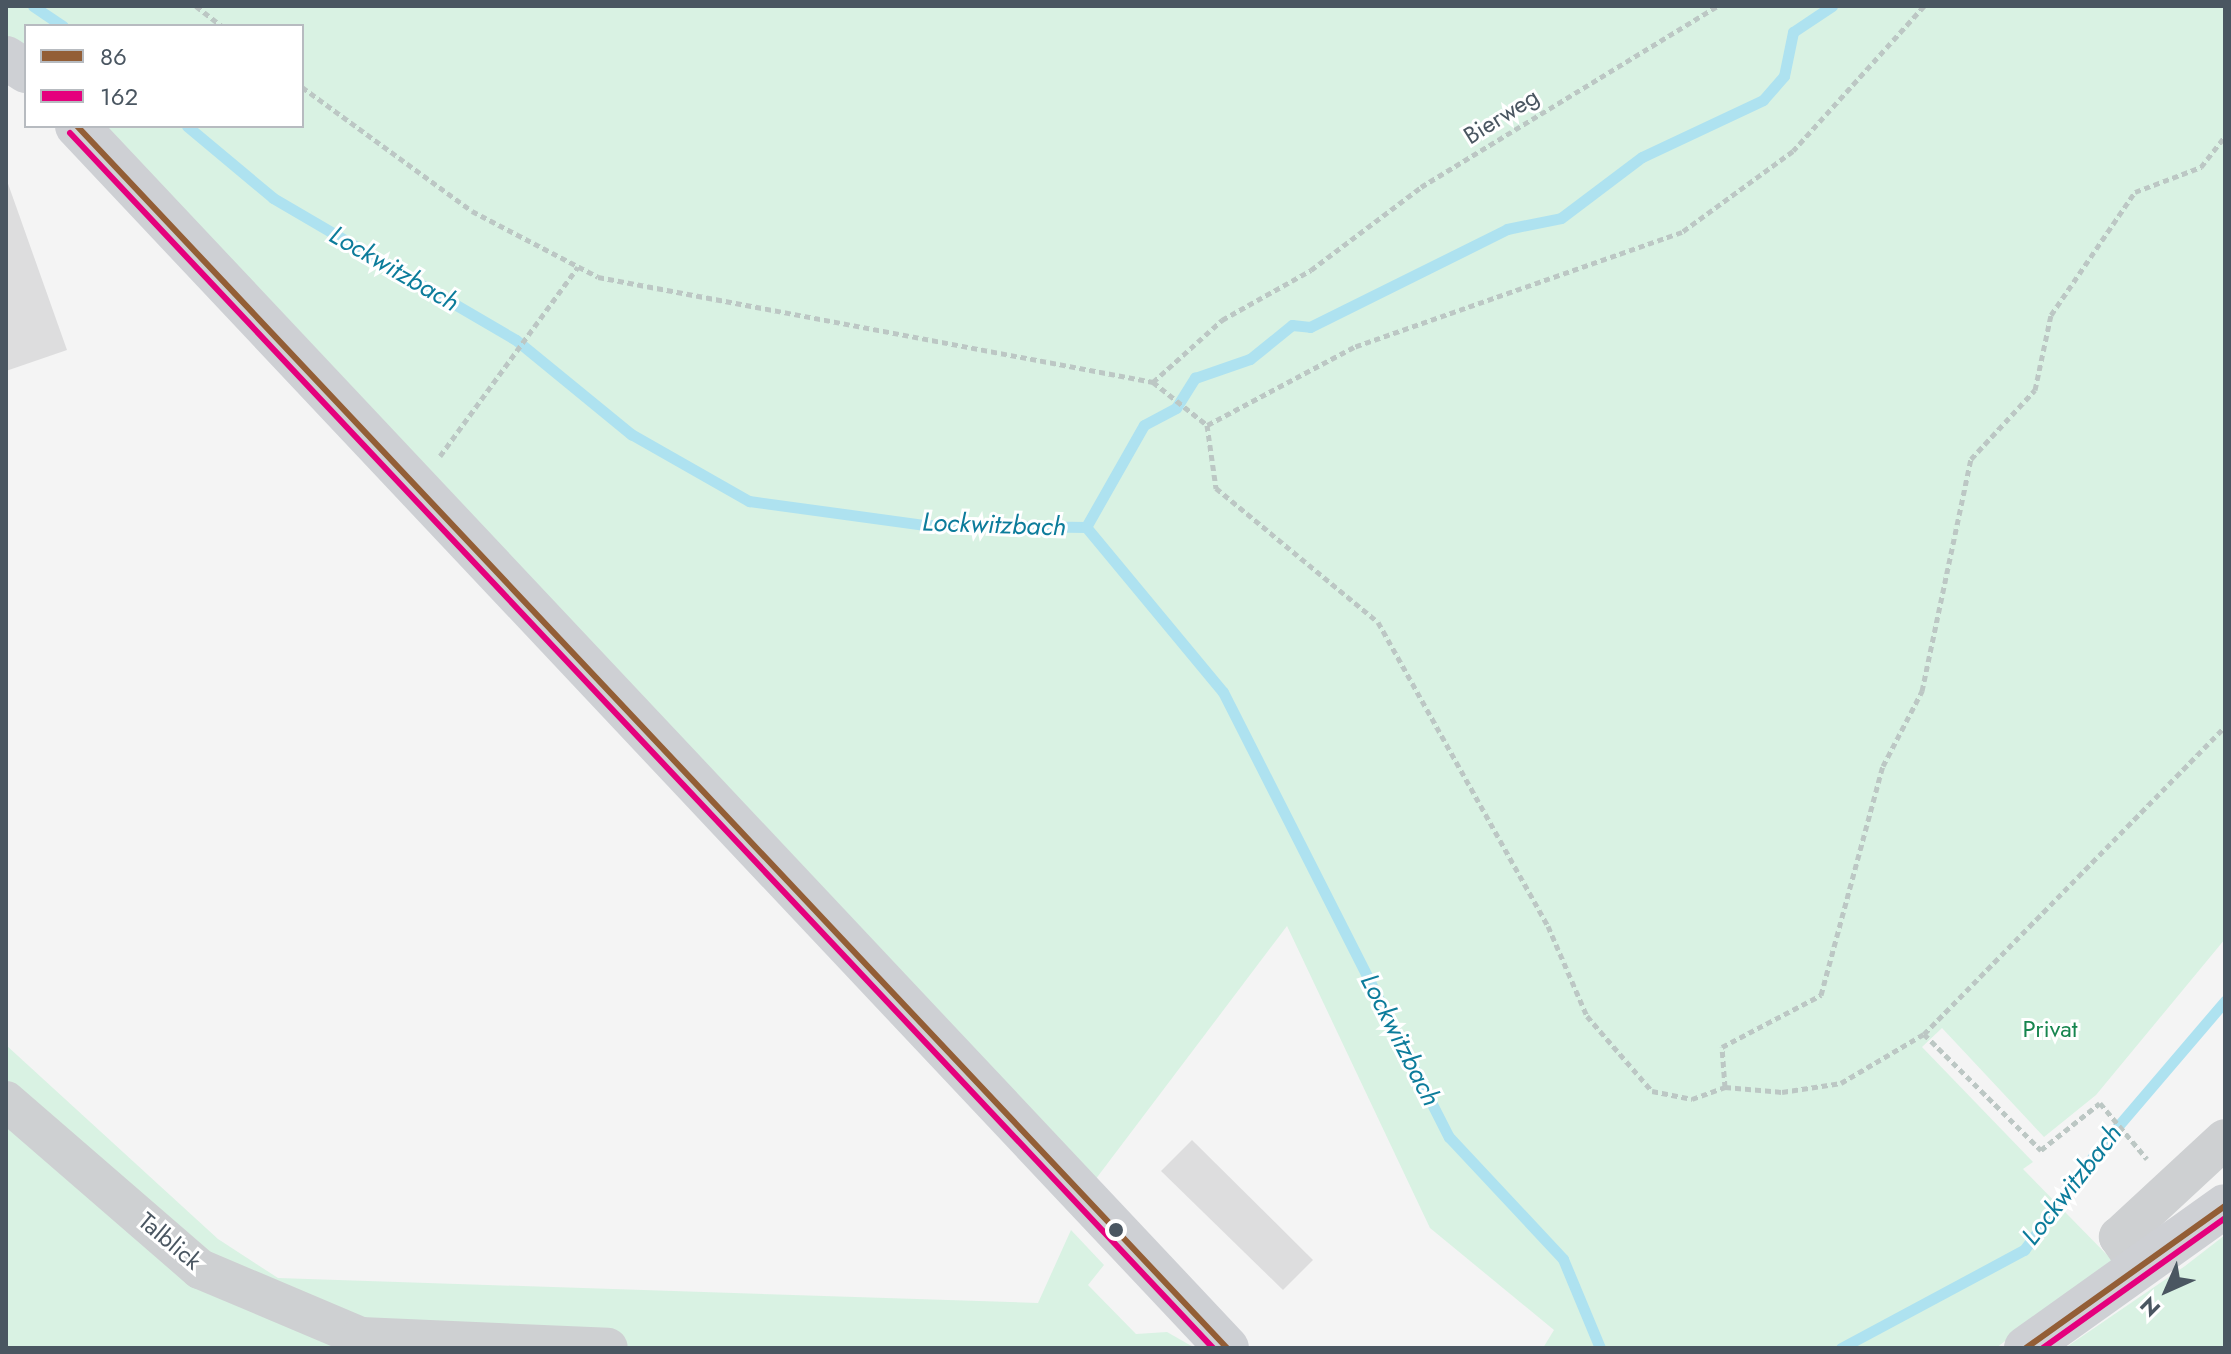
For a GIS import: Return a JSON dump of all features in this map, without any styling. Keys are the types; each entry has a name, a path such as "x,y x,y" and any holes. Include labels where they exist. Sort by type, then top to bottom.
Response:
{"main road":[{"path":"6,58 24,70"},
{"path":"79,128 1227,1348"},
{"path":"2026,1348 2225,1206"}],"street":[{"name":"Talblick","path":"6,1101 200,1269 361,1337 608,1348"},
{"path":"2140,1267 2119,1237 2225,1139"}],"path":[{"path":"196,6 219,24"},
{"name":"Bierweg","path":"1153,382 1222,320 1311,270 1421,187 1718,6"},
{"path":"1207,425 1354,347 1682,232 1793,151 1924,6"},
{"path":"304,88 472,211 598,277 911,340 1153,382 1207,425 1216,488 1378,622 1548,926 1587,1016 1652,1091 1692,1099 1725,1087 1782,1092 1841,1083 1924,1034 2225,727"},
{"path":"1725,1087 1722,1047 1821,995 1883,766 1922,691 1971,459 2035,390 2051,315 2135,192 2201,167 2225,136"},
{"path":"418,490 578,267"},
{"path":"1924,1034 2041,1150 2100,1103 2156,1170"}],"green space":[{"name":"Privat","path":"6,6 2225,6 2225,939 2096,1095 2044,1137 1942,1028 1922,1047 2033,1162 2023,1169 2112,1260 1996,1348 1543,1348 1554,1330 1430,1228 1287,926 1092,1184 104,128 304,128 304,24 24,24 24,49 6,36"},
{"path":"6,1045 218,1239 278,1278 1038,1303 1071,1230 1104,1265 1088,1285 1136,1334 1167,1332 1195,1348 6,1348"},
{"path":"2225,1235 2225,1348 2065,1348 2185,1266"}],"building":[{"path":"6,178 67,350 6,371"},
{"path":"1192,1140 1313,1260 1283,1290 1161,1171"}],"waterway":[{"name":"Lockwitzbach","path":"33,6 60,24"},
{"path":"1086,527 1144,425 1176,408 1195,378 1250,359 1292,325 1310,327 1507,229 1561,218 1642,157 1763,100 1784,76 1793,32 1832,6"},
{"name":"Lockwitzbach","path":"189,128 273,198 516,340 631,434 749,501 925,525 1086,527 1223,692 1449,1137 1563,1259 1600,1348"},
{"name":"Lockwitzbach","path":"1841,1348 2024,1250 2101,1146 2225,1001"}],"transit line":[{"name":"86","path":"79,128 1227,1348"},
{"name":"162","path":"70,133 1213,1348"},
{"name":"86","path":"2026,1348 2225,1206"},
{"name":"162","path":"2043,1348 2225,1218"}]}
